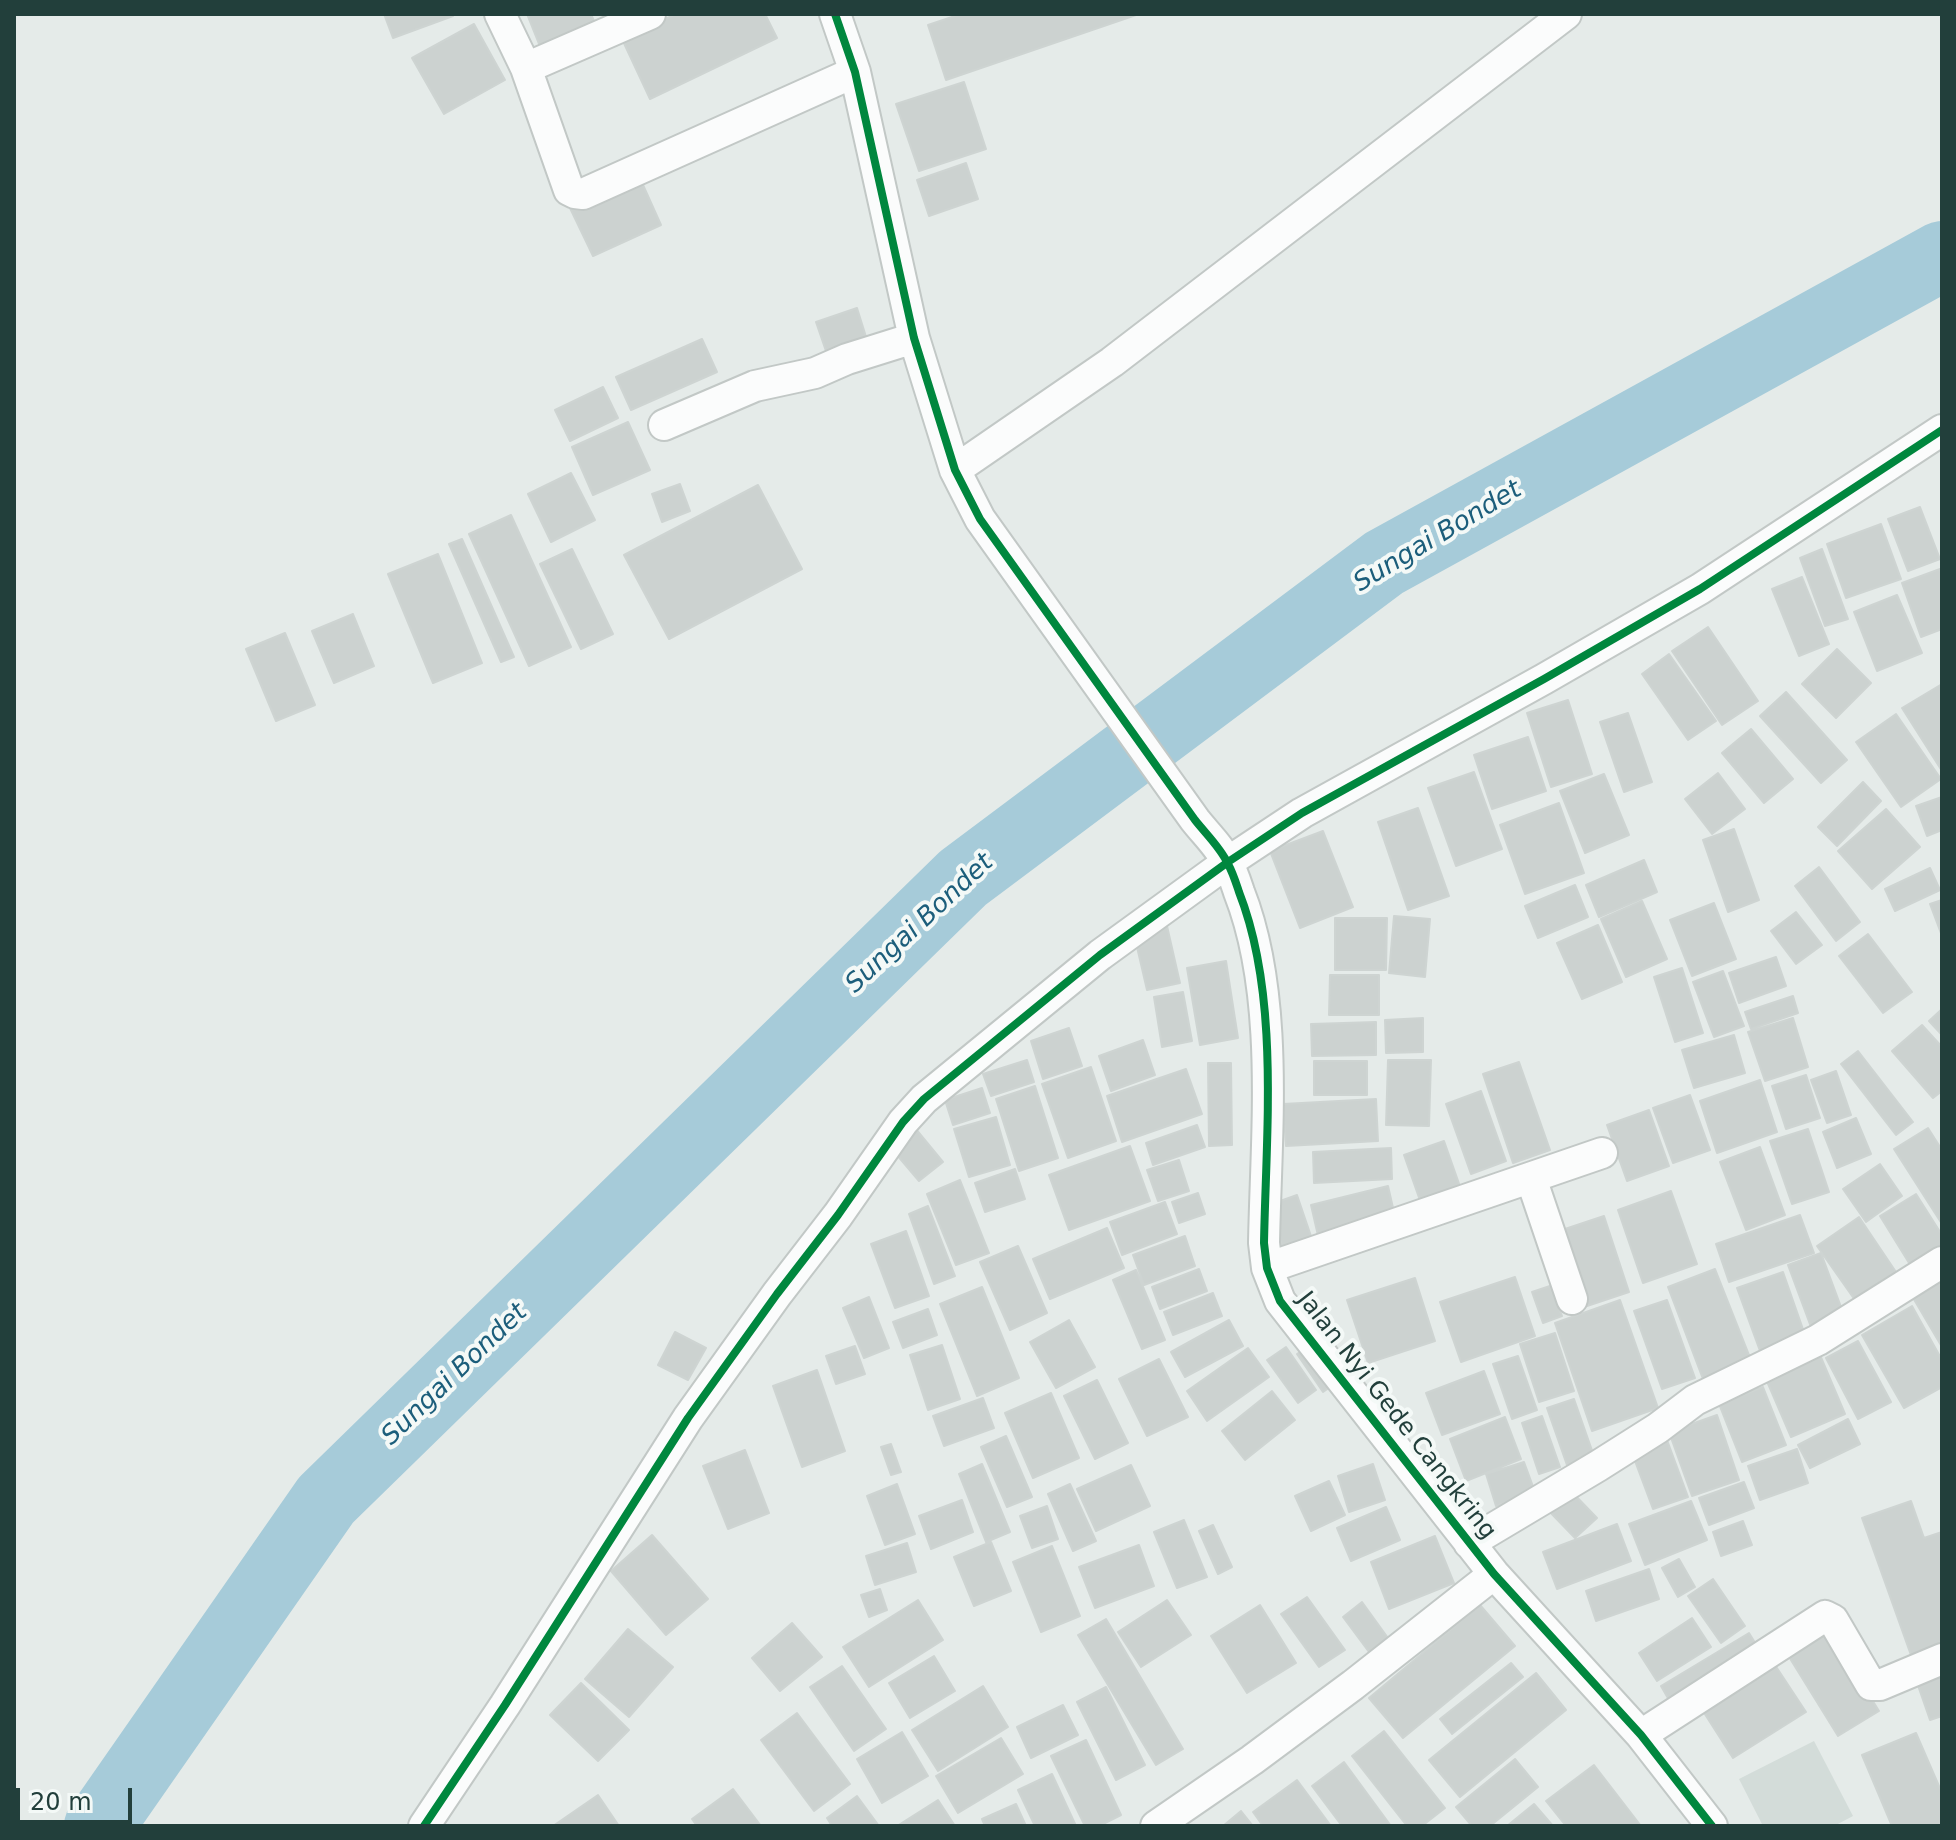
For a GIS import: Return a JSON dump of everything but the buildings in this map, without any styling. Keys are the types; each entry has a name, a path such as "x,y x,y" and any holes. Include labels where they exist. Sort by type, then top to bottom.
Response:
{"street":[{"path":"500,14 526,68 569,190 575,193 583,194 855,72"},
{"path":"526,68 650,14"},
{"name":"Jalan Nyi Gede Cangkring","path":"835,14 855,72 914,338 955,470 980,519 1228,862 1246,910 1257,949 1267,1066 1264,1243 1267,1268 1280,1301 1494,1574 1641,1735 1712,1826"},
{"path":"955,470 1112,362 1566,14"},
{"path":"664,425 755,386 815,373 847,359 914,338"},
{"path":"424,1826 688,1418 903,1122 924,1099 1100,955 1228,862 1302,813 1700,589 1942,430"},
{"path":"1267,1268 1602,1153"},
{"path":"1531,1178 1572,1299"},
{"path":"1469,1543 1598,1466 1695,1400 1818,1340 1942,1262"},
{"path":"1156,1826 1341,1695 1494,1574"},
{"path":"1641,1735 1825,1616 1833,1620 1871,1685 1880,1685 1942,1659"}],"shaded area":[{"path":"1814,1741 1853,1816 1834,1826 1763,1826 1739,1779"}],"waterway":[{"name":"Sungai Bondet","path":"99,1826 326,1500 963,878 1384,563 1942,256"}],"cycle path":[{"path":"835,14 855,72 914,338 955,470 980,519 1221,852 1236,882 1252,932 1265,1020 1268,1111 1264,1243 1267,1268 1280,1301 1494,1574 1641,1735 1712,1826"},
{"path":"424,1826 688,1418 903,1122 924,1099 1100,955 1228,862 1302,813 1700,589 1942,430"}]}
